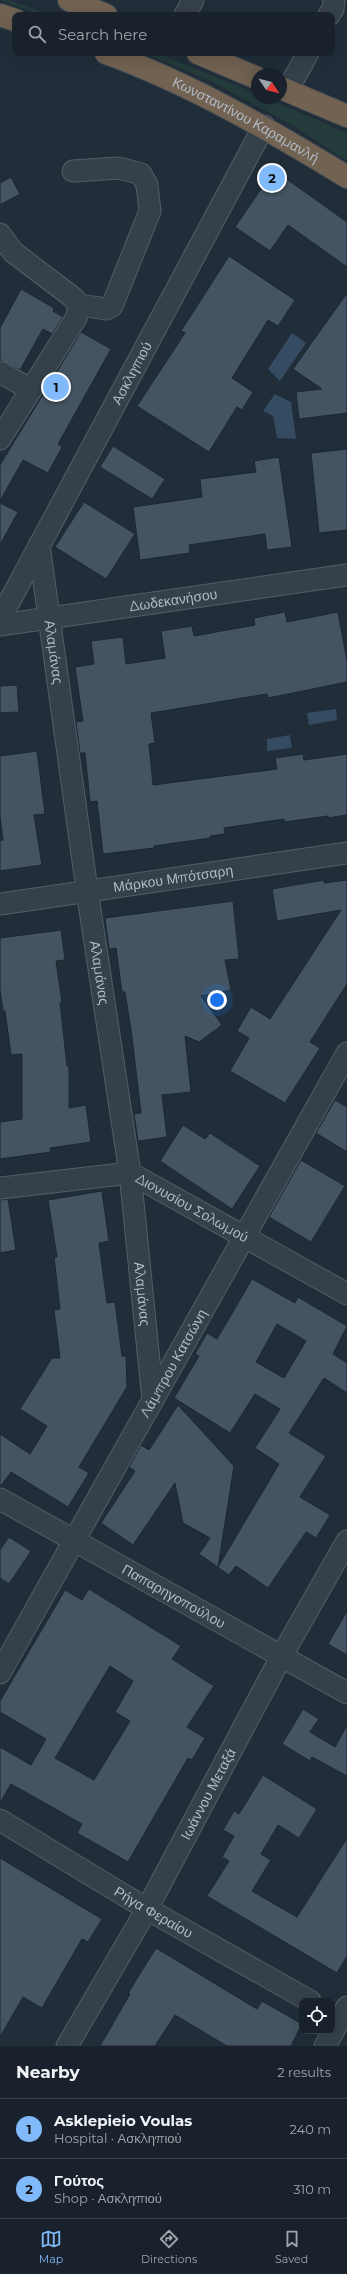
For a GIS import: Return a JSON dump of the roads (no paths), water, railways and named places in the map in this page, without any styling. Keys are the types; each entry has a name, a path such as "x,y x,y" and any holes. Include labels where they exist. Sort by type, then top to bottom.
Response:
{"highway":[{"path":"69,0 99,12"},
{"path":"0,15 12,19"},
{"name":"Κωνσταντίνου Καραμανλή","path":"114,56 141,66 264,126 347,177"},
{"path":"205,56 251,75"},
{"path":"287,90 347,116"}],"street":[{"path":"187,12 193,0"},
{"path":"331,12 333,9 334,0"},
{"path":"342,0 347,2"},
{"path":"287,84 306,56"},
{"name":"Ασκληπιού","path":"0,619 264,126"},
{"path":"0,234 13,252 71,296 80,305 106,309 112,306 150,211 147,185 141,174 119,168 73,171"},
{"path":"0,439 76,318 80,305"},
{"path":"0,372 31,390"},
{"name":"Αλαμάνας","path":"39,545 87,890 130,1173 154,1400"},
{"name":"Δωδεκανήσου","path":"0,625 347,575"},
{"name":"Μάρκου Μπότσαρη","path":"0,904 87,890 347,853"},
{"name":"Λάμπρου Κατσώνη","path":"0,1673 347,1053"},
{"name":"Διονυσίου Σολωμού","path":"0,1188 130,1173 347,1294"},
{"name":"Παπαρηγοπούλου","path":"0,1499 347,1693"},
{"name":"Ιωάννου Μεταξά","path":"67,2046 147,1910 281,1657 347,1541"},
{"name":"Ρήγα Φεραίου","path":"0,1820 147,1910 305,1998"},
{"path":"326,2046 342,2015"}],"water":[{"path":"292,333 306,343 280,381 268,369"},
{"path":"275,394 291,402 296,439 277,438 273,416 263,411"},
{"path":"336,709 337,720 309,725 307,713"},
{"path":"290,735 292,748 267,751 267,739"}],"place":[{"name":"Γούτος","path":"272,178"},
{"name":"Asklepieio Voulas","path":"56,387"}]}
